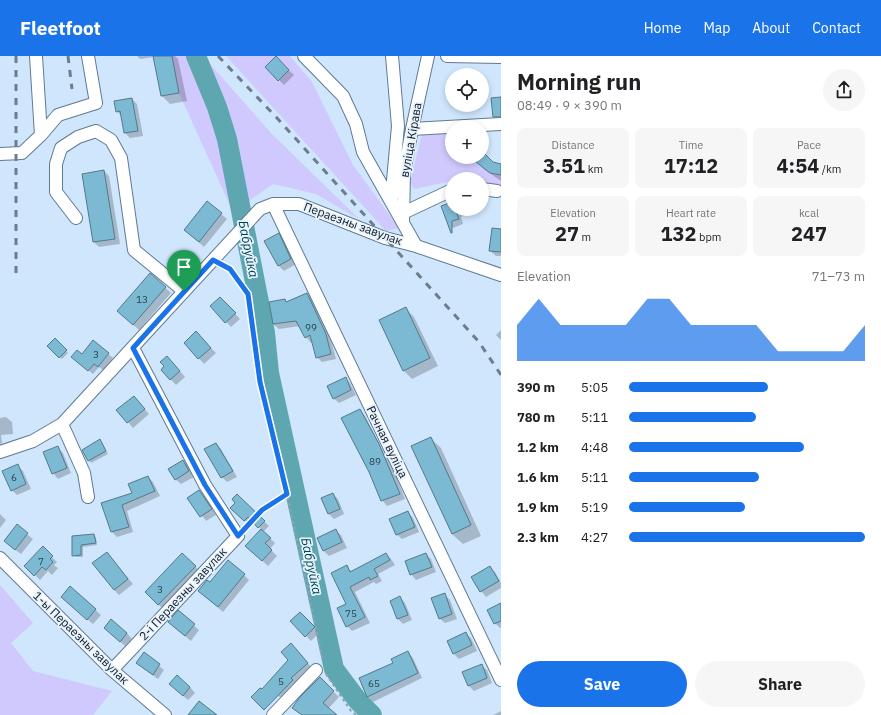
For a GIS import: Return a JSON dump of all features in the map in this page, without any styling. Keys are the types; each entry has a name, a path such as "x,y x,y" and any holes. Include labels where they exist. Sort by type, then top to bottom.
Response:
{"street":[{"path":"36,56 41,135"},
{"path":"0,154 22,153 41,135 58,115 96,103 88,56"},
{"name":"Пераезны завулак","path":"304,56 343,96 356,124 363,152 391,202 403,219 416,246"},
{"path":"391,202 398,126 392,56"},
{"name":"вуліца Кірава","path":"403,219 404,172 428,56"},
{"path":"447,56 501,57"},
{"path":"412,129 500,124"},
{"path":"76,218 56,192 56,164 60,148 78,137 96,131 111,140 121,158 134,250 184,291"},
{"path":"489,189 497,190"},
{"path":"403,219 445,194"},
{"name":"Пераезны завулак","path":"0,452 32,441 62,424 260,209 273,204 299,204 385,238 416,246"},
{"name":"Рачная вуліца","path":"273,204 501,680"},
{"path":"416,246 501,275"},
{"path":"133,348 205,485 238,536"},
{"path":"62,424 84,473 88,497"},
{"name":"2-і Пераезны завулак","path":"112,670 238,536"},
{"name":"1-ы Пераезны завулак","path":"0,558 112,670 165,715"},
{"path":"273,715 316,670"}],"path":[{"path":"213,260 230,269 248,294 260,382 287,494 323,661 316,670 326,673 351,711 356,715"},
{"path":"238,536 262,510 287,494"}],"shaded area":[{"path":"172,56 203,56 271,133 359,219 316,194 273,184 233,212 179,93"},
{"path":"226,56 290,56 312,82 353,165 399,228 386,231"},
{"path":"445,132 445,164 477,164 489,172 445,172 445,182 414,189 410,182 422,134"},
{"path":"489,172 501,174 501,185 489,184"},
{"path":"0,585 33,623 11,643 33,671 112,691 93,715 0,715"}],"building":[{"path":"153,56 172,56 179,93 161,96"},
{"path":"276,56 289,70 278,81 265,67"},
{"path":"501,97 501,117 493,117 491,98"},
{"path":"132,98 138,131 124,133 120,111 116,112 114,101"},
{"path":"489,158 493,162 501,164 501,175 489,172 479,164 489,164"},
{"path":"104,170 115,239 93,242 82,174"},
{"path":"207,201 222,213 199,242 184,230"},
{"path":"445,205 445,216 458,216 459,219 452,221 452,233 451,233 441,206"},
{"path":"492,228 501,229 501,252 489,251"},
{"path":"279,233 291,259 278,266 264,241"},
{"path":"150,273 166,287 133,325 117,311"},
{"path":"307,293 326,334 331,354 316,358 310,335 305,338 296,321 273,324 269,302 285,299 286,302"},
{"path":"220,297 236,313 225,323 210,306"},
{"path":"406,307 430,358 403,371 379,320"},
{"path":"196,331 211,348 198,359 184,343"},
{"path":"55,338 67,350 59,358 47,346"},
{"path":"93,340 109,353 98,367 94,364 88,371 71,357 77,350 82,354"},
{"path":"167,356 180,371 170,380 161,370 164,366 160,362"},
{"path":"346,377 351,390 333,399 327,386"},
{"path":"134,396 145,409 127,423 116,410"},
{"path":"360,409 379,444 400,494 381,501 369,472 341,418"},
{"path":"431,437 471,525 452,534 411,446"},
{"path":"100,439 106,451 88,461 82,450"},
{"path":"216,443 233,471 221,478 204,449"},
{"path":"58,446 67,468 52,474 43,452"},
{"path":"183,460 189,471 175,480 168,469"},
{"path":"18,464 26,484 11,491 2,471"},
{"path":"148,476 155,491 122,505 129,527 111,532 101,503 132,493 128,484"},
{"path":"199,490 212,509 200,517 187,498"},
{"path":"333,493 340,509 328,514 321,498"},
{"path":"237,494 265,521 258,528 248,517 244,521 230,508 235,503 232,499"},
{"path":"408,511 415,527 396,535 389,519"},
{"path":"17,524 28,533 15,550 4,541"},
{"path":"261,529 271,538 265,543 272,550 262,561 245,546"},
{"path":"336,529 342,542 323,551 317,538"},
{"path":"94,534 96,543 81,545 81,555 72,556 72,536"},
{"path":"43,546 53,556 50,559 53,562 46,570 42,567 34,576 24,566"},
{"path":"107,552 128,579 114,590 92,563"},
{"path":"182,553 196,566 158,605 145,592"},
{"path":"386,553 390,560 374,569 378,576 370,580 369,577 350,587 365,617 346,627 337,608 346,604 331,573 347,565 350,572"},
{"path":"426,553 432,567 410,575 405,561"},
{"path":"228,560 245,574 218,607 198,591 207,580 210,582"},
{"path":"490,566 499,581 480,592 471,577"},
{"path":"70,586 96,609 87,620 61,597"},
{"path":"445,593 452,614 439,619 431,598"},
{"path":"400,596 408,615 397,619 390,601"},
{"path":"501,603 501,621 494,624 487,610"},
{"path":"178,610 195,624 185,636 168,622"},
{"path":"300,612 315,627 305,637 290,621"},
{"path":"111,619 127,633 120,642 104,628"},
{"path":"466,632 472,645 453,654 447,641"},
{"path":"291,643 308,663 291,678 293,680 264,710 251,697 260,688 262,689 288,660 281,652"},
{"path":"408,651 418,673 367,697 359,678 393,663 391,659"},
{"path":"144,652 160,664 153,675 136,663"},
{"path":"482,664 487,678 468,686 462,672"},
{"path":"177,675 190,687 183,696 169,684"},
{"path":"320,677 334,691 323,703 337,715 302,715 292,708 300,697"},
{"path":"199,701 217,715 188,715"}],"waterway":[{"name":"Бабруйка","path":"196,56 217,107 227,139 265,333 269,373 334,669 358,701 372,715"}],"railway":[{"path":"16,56 16,275"},
{"path":"68,56 72,89"},
{"path":"218,56 277,118 479,342 501,375"}],"route":[{"path":"213,260 230,269 248,294 260,382 287,494 262,510 238,536 205,485 133,348 184,291 213,260"}]}
